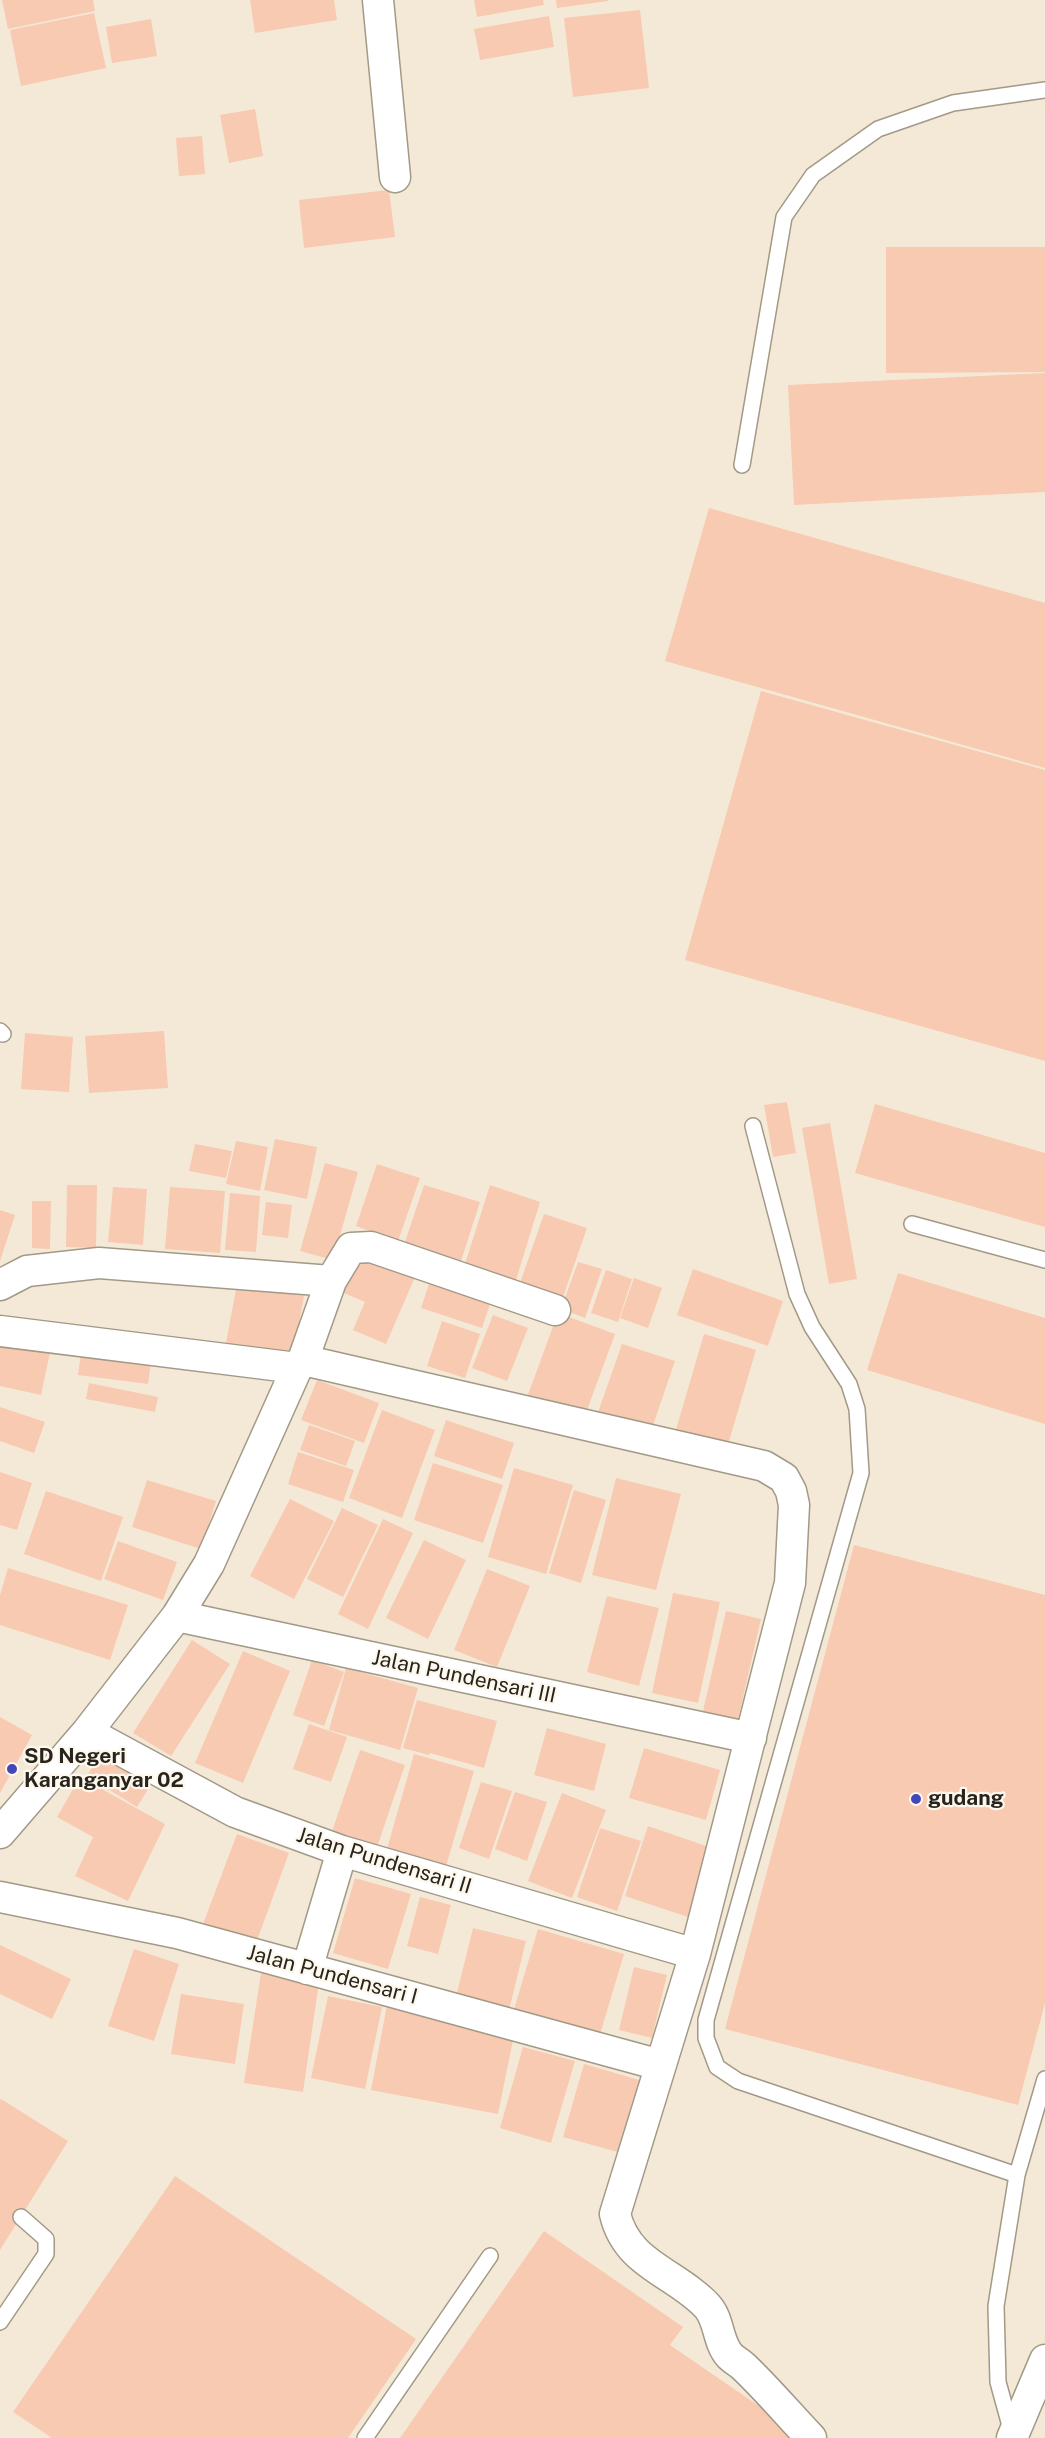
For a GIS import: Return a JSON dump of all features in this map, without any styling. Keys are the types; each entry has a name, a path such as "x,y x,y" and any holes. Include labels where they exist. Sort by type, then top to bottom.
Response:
{"street":[{"path":"378,0 395,177"},
{"path":"0,1833 87,1732 177,1616 209,1564 300,1364 331,1281 351,1248 363,1246 555,1310"},
{"path":"0,1285 27,1271 99,1263 331,1281"},
{"path":"0,1330 300,1364 764,1466 784,1478 791,1491 794,1505 790,1583 695,1954 615,2214 624,2238 640,2258 696,2294 716,2318 729,2355 743,2366 811,2438"},
{"name":"Jalan Pundensari III","path":"177,1616 751,1738"},
{"name":"Jalan Pundensari II","path":"87,1732 235,1812 342,1851 695,1954"},
{"path":"307,1969 342,1851"},
{"name":"Jalan Pundensari I","path":"0,1897 177,1933 660,2065"},
{"path":"1013,2437 1045,2360"}],"lane":[{"path":"741,465 784,217 813,175 878,129 953,103 1045,90"},
{"path":"753,1126 797,1294 813,1327 849,1384 857,1409 861,1473 706,2020 706,2038 717,2067 738,2081 1017,2175"},
{"path":"912,1224 1045,1260"},
{"path":"1013,2437 998,2382 996,2306 1017,2175 1045,2079"},
{"path":"0,2322 46,2254 46,2239 21,2217"},
{"path":"365,2438 490,2256"}],"building":[{"path":"2,0 93,0 95,11 8,29"},
{"path":"250,0 334,0 337,20 255,33"},
{"path":"474,0 543,0 544,5 477,17"},
{"path":"556,0 608,0 608,1 557,8"},
{"path":"640,10 649,88 573,97 564,18"},
{"path":"94,13 106,68 21,86 10,30"},
{"path":"549,16 554,47 480,60 474,29"},
{"path":"151,19 157,56 112,63 106,27"},
{"path":"255,109 263,156 229,163 220,115"},
{"path":"202,136 205,174 179,176 176,138"},
{"path":"389,190 395,237 304,248 299,200"},
{"path":"886,247 1045,247 1045,372 886,373"},
{"path":"1045,373 1045,492 794,505 788,385"},
{"path":"709,508 1045,603 1045,768 665,661"},
{"path":"761,691 1045,770 1045,1061 685,960"},
{"path":"164,1031 168,1088 89,1093 85,1036"},
{"path":"25,1033 73,1037 69,1092 21,1089"},
{"path":"787,1102 796,1153 773,1157 764,1105"},
{"path":"875,1104 1045,1153 1045,1227 855,1173"},
{"path":"830,1123 857,1279 829,1284 802,1128"},
{"path":"275,1139 317,1147 307,1199 264,1190"},
{"path":"236,1141 268,1147 260,1191 226,1184"},
{"path":"195,1144 232,1151 226,1178 189,1171"},
{"path":"325,1163 358,1172 333,1260 300,1251"},
{"path":"377,1164 420,1178 398,1241 356,1226"},
{"path":"67,1185 97,1185 96,1248 66,1247"},
{"path":"424,1185 480,1202 461,1261 405,1242"},
{"path":"490,1185 540,1202 515,1283 464,1267"},
{"path":"113,1187 147,1189 143,1245 108,1242"},
{"path":"170,1187 225,1191 220,1253 165,1249"},
{"path":"230,1193 260,1196 256,1252 225,1250"},
{"path":"32,1201 51,1201 50,1249 32,1248"},
{"path":"266,1202 292,1205 288,1238 262,1235"},
{"path":"0,1210 15,1215 0,1261"},
{"path":"544,1214 587,1228 563,1297 520,1283"},
{"path":"353,1252 415,1277 386,1344 353,1330 365,1302 337,1290"},
{"path":"578,1262 602,1269 585,1318 561,1309"},
{"path":"693,1269 783,1301 768,1346 677,1315"},
{"path":"606,1270 632,1279 618,1322 591,1313"},
{"path":"898,1273 1045,1318 1045,1424 867,1370"},
{"path":"634,1278 662,1288 648,1328 620,1318"},
{"path":"238,1279 305,1291 292,1360 225,1348"},
{"path":"429,1284 490,1304 482,1328 421,1308"},
{"path":"558,1313 615,1334 583,1421 526,1400"},
{"path":"493,1315 528,1328 507,1381 472,1368"},
{"path":"442,1321 480,1334 465,1378 427,1366"},
{"path":"704,1334 756,1350 727,1448 675,1433"},
{"path":"0,1338 51,1348 41,1395 0,1386"},
{"path":"622,1344 675,1361 649,1437 596,1418"},
{"path":"82,1346 152,1355 148,1384 78,1375"},
{"path":"317,1380 379,1403 364,1443 301,1420"},
{"path":"89,1383 158,1397 155,1412 86,1399"},
{"path":"0,1407 45,1422 34,1453 0,1441"},
{"path":"382,1410 435,1430 402,1518 349,1498"},
{"path":"446,1420 514,1443 502,1479 434,1456"},
{"path":"309,1425 355,1441 346,1466 300,1450"},
{"path":"298,1452 354,1470 343,1502 288,1484"},
{"path":"433,1463 503,1485 483,1543 414,1520"},
{"path":"514,1468 573,1485 546,1574 488,1557"},
{"path":"0,1472 32,1483 17,1530 0,1525"},
{"path":"616,1478 681,1494 656,1590 592,1575"},
{"path":"147,1480 216,1501 201,1549 132,1527"},
{"path":"574,1490 606,1500 581,1583 549,1573"},
{"path":"46,1491 123,1517 101,1581 24,1554"},
{"path":"290,1499 334,1521 294,1599 250,1576"},
{"path":"342,1508 378,1525 343,1597 307,1579"},
{"path":"383,1519 413,1533 368,1629 338,1614"},
{"path":"424,1540 466,1560 428,1639 386,1618"},
{"path":"118,1541 177,1562 163,1600 104,1579"},
{"name":"gudang","path":"854,1545 1045,1595 1045,2003 1018,2105 725,2029"},
{"path":"8,1568 128,1605 110,1660 0,1625 0,1595"},
{"path":"487,1569 530,1586 497,1667 454,1650"},
{"path":"673,1593 720,1602 698,1703 652,1693"},
{"path":"607,1596 659,1608 639,1686 587,1672"},
{"path":"726,1611 761,1619 738,1719 703,1711"},
{"path":"192,1640 230,1664 171,1756 133,1733"},
{"path":"243,1651 290,1671 243,1783 195,1763"},
{"path":"312,1660 344,1672 324,1726 293,1715"},
{"path":"346,1668 418,1688 400,1750 329,1730"},
{"path":"417,1700 497,1721 484,1768 403,1748"},
{"name":"SD Negeri Karanganyar 02","path":"0,1717 32,1735 0,1793"},
{"path":"309,1724 347,1737 331,1782 293,1769"},
{"path":"547,1728 606,1744 594,1791 534,1775"},
{"path":"644,1748 720,1770 706,1820 629,1798"},
{"path":"103,1749 154,1780 137,1807 87,1776"},
{"path":"360,1750 405,1765 376,1850 331,1834"},
{"path":"414,1754 474,1771 444,1873 385,1856"},
{"path":"80,1777 165,1824 128,1901 75,1876 93,1837 57,1817"},
{"path":"481,1782 512,1791 489,1859 459,1848"},
{"path":"515,1792 547,1802 527,1861 495,1849"},
{"path":"562,1793 606,1810 572,1898 528,1881"},
{"path":"648,1826 712,1848 688,1917 625,1896"},
{"path":"600,1828 641,1841 617,1911 577,1897"},
{"path":"237,1834 289,1853 256,1943 203,1924"},
{"path":"355,1878 411,1894 388,1969 333,1953"},
{"path":"420,1897 451,1905 438,1954 407,1946"},
{"path":"473,1928 526,1941 508,2014 455,2001"},
{"path":"538,1929 624,1954 598,2041 512,2016"},
{"path":"0,1945 71,1979 52,2019 0,1994"},
{"path":"134,1949 179,1964 154,2041 108,2026"},
{"path":"634,1967 667,1975 652,2038 619,2030"},
{"path":"261,1973 319,1982 303,2092 244,2083"},
{"path":"181,1994 244,2004 235,2064 171,2054"},
{"path":"328,1996 382,2007 365,2089 311,2078"},
{"path":"387,2005 515,2030 498,2114 371,2090"},
{"path":"523,2047 575,2061 551,2143 500,2128"},
{"path":"584,2064 646,2082 625,2154 563,2137"},
{"path":"0,2100 68,2141 0,2250"},
{"path":"175,2176 416,2339 348,2438 52,2438 13,2412"},
{"path":"544,2231 683,2327 670,2345 797,2432 793,2438 400,2438"}],"place":[{"name":"SD Negeri Karanganyar 02","path":"12,1769"},
{"name":"gudang","path":"916,1799"}]}
